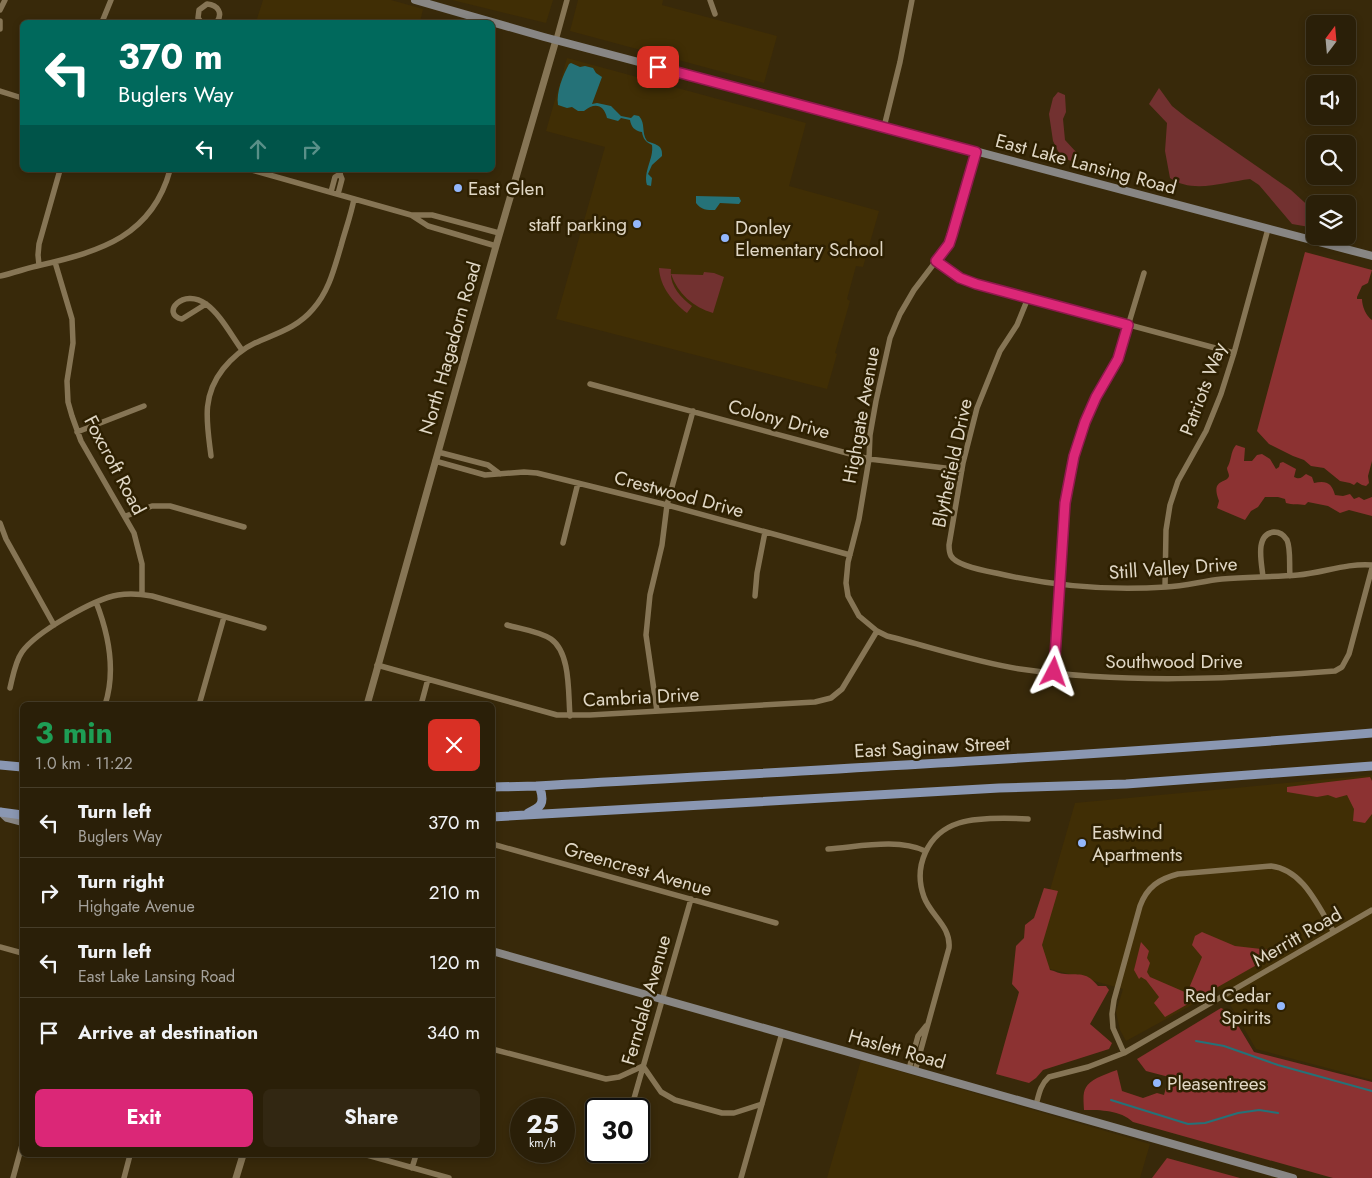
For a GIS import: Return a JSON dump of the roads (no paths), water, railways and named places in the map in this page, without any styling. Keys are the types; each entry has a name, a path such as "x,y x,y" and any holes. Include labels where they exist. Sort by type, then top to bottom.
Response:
{"main road":[{"name":"East Lake Lansing Road","path":"415,0 486,20"},
{"name":"East Lake Lansing Road","path":"495,23 1372,256"},
{"name":"East Saginaw Street","path":"495,787 1168,749 1372,733"},
{"path":"0,765 20,767"},
{"path":"495,817 999,788 1126,784 1372,766"},
{"path":"526,815 538,808 542,803 543,797 540,788 537,786"},
{"path":"0,812 20,815"},
{"path":"0,812 7,818 20,821"},
{"name":"Haslett Road","path":"495,952 1293,1178"}],"street":[{"path":"0,10 5,0"},
{"path":"103,20 111,0"},
{"name":"North Hagadorn Road","path":"368,702 499,234 567,0"},
{"path":"710,0 715,14"},
{"path":"884,127 900,62 912,0"},
{"path":"200,20 199,10 207,4 214,6 219,11 218,20"},
{"path":"0,21 0,28"},
{"path":"0,91 20,97"},
{"name":"Highgate Avenue","path":"877,631 859,616 848,596 846,572 869,459 870,435 882,369 890,338 900,314 913,292 949,244 976,152"},
{"path":"39,265 40,244 59,172"},
{"path":"0,276 55,262 118,240 137,226 151,212 166,186 170,172"},
{"path":"266,172 411,215 432,215 499,234"},
{"path":"331,192 335,177 340,172 342,179 338,194"},
{"path":"211,456 207,420 209,393 219,374 229,361 242,350 289,330 312,310 328,286 354,199"},
{"path":"411,215 428,226 496,246"},
{"name":"Patriots Way","path":"1165,587 1166,530 1170,505 1178,481 1211,419 1234,354 1268,229"},
{"path":"936,261 960,278 976,284 1234,354"},
{"name":"Foxcroft Road","path":"55,262 72,319 73,343 68,370 67,390 72,416 80,441 126,516 138,544 142,564 142,594"},
{"path":"1054,672 1065,503 1074,456 1096,397 1118,359 1144,273"},
{"path":"206,304 182,319 177,318 173,314 176,304 184,299 190,297 197,299 206,304 215,312 242,350"},
{"name":"Blythefield Drive","path":"951,555 949,545 972,424 1000,351 1023,314 1028,298"},
{"name":"Colony Drive","path":"590,384 869,459 962,470"},
{"path":"77,432 144,406"},
{"path":"657,711 646,635 650,595 662,545 667,505 693,411"},
{"path":"438,452 488,465 500,474"},
{"name":"Crestwood Drive","path":"435,461 486,475 524,472 537,473 667,505 850,555"},
{"path":"563,543 578,483"},
{"path":"126,516 152,506 170,506 244,527"},
{"path":"0,523 3,540 54,625"},
{"path":"755,596 757,573 765,532"},
{"path":"1263,577 1262,540 1266,534 1273,532 1282,534 1287,541 1290,576"},
{"name":"Still Valley Drive","path":"951,555 958,562 981,570 1060,585 1107,588 1165,587 1221,580 1312,574 1352,564 1372,566"},
{"name":"Southwood Drive","path":"877,631 887,636 976,660 1020,669 1089,676 1175,680 1335,671 1342,667 1349,654 1372,566"},
{"path":"10,688 14,671 22,652 31,641 54,625 96,602 119,594 142,594 264,628"},
{"path":"96,602 108,640 111,678 107,702"},
{"path":"200,702 224,617"},
{"path":"507,625 546,637 557,644 566,664 570,716"},
{"name":"Cambria Drive","path":"377,665 556,715 570,716 808,702 831,698 848,683 877,631"},
{"path":"422,702 428,679"},
{"path":"912,1070 918,1036 926,1026 950,940 944,927 924,897 920,877 925,851 940,834 957,824 974,820 1028,819"},
{"path":"828,849 900,844 915,846 925,851"},
{"name":"Greencrest Avenue","path":"495,845 776,923"},
{"path":"1124,1053 1112,1021 1114,1000 1143,900 1150,889 1160,880 1178,874 1203,871 1278,867 1290,872 1303,883 1334,932"},
{"name":"Ferndale Avenue","path":"634,1098 691,899"},
{"name":"Merritt Road","path":"1036,1105 1040,1088 1049,1077 1088,1067 1124,1053 1372,910"},
{"path":"0,947 20,952"},
{"path":"742,1178 782,1034"},
{"path":"495,1050 606,1079 618,1077 643,1066 661,1092 675,1100 722,1113 746,1110 762,1104"},
{"path":"14,1178 20,1153"},
{"path":"124,1178 129,1157"},
{"path":"236,1178 242,1157"},
{"path":"374,1157 449,1178"},
{"path":"412,1168 415,1157"}],"water":[{"path":"571,63 580,67 593,68 602,77 592,104 597,103 611,106 621,116 631,118 634,115 639,116 647,141 660,147 662,156 652,165 648,174 652,178 651,186 647,185 646,175 652,155 652,145 645,140 642,132 633,128 630,120 621,118 618,121 607,118 604,110 598,106 578,111 572,107 567,108 558,105 560,84"},
{"path":"696,196 739,197 741,201 739,204 720,203 715,210 707,210 696,203"}],"waterway":[{"path":"1196,1041 1224,1046 1278,1065 1372,1091"},
{"path":"1111,1100 1188,1124 1205,1123 1238,1113 1259,1110 1278,1113"}],"place":[{"name":"East Glen","path":"458,188"},
{"name":"staff parking","path":"637,224"},
{"name":"Donley Elementary School","path":"725,238"},
{"name":"Eastwind Apartments","path":"1082,843"},
{"name":"Red Cedar Spirits","path":"1281,1006"},
{"name":"Pleasentrees","path":"1157,1083"}]}
